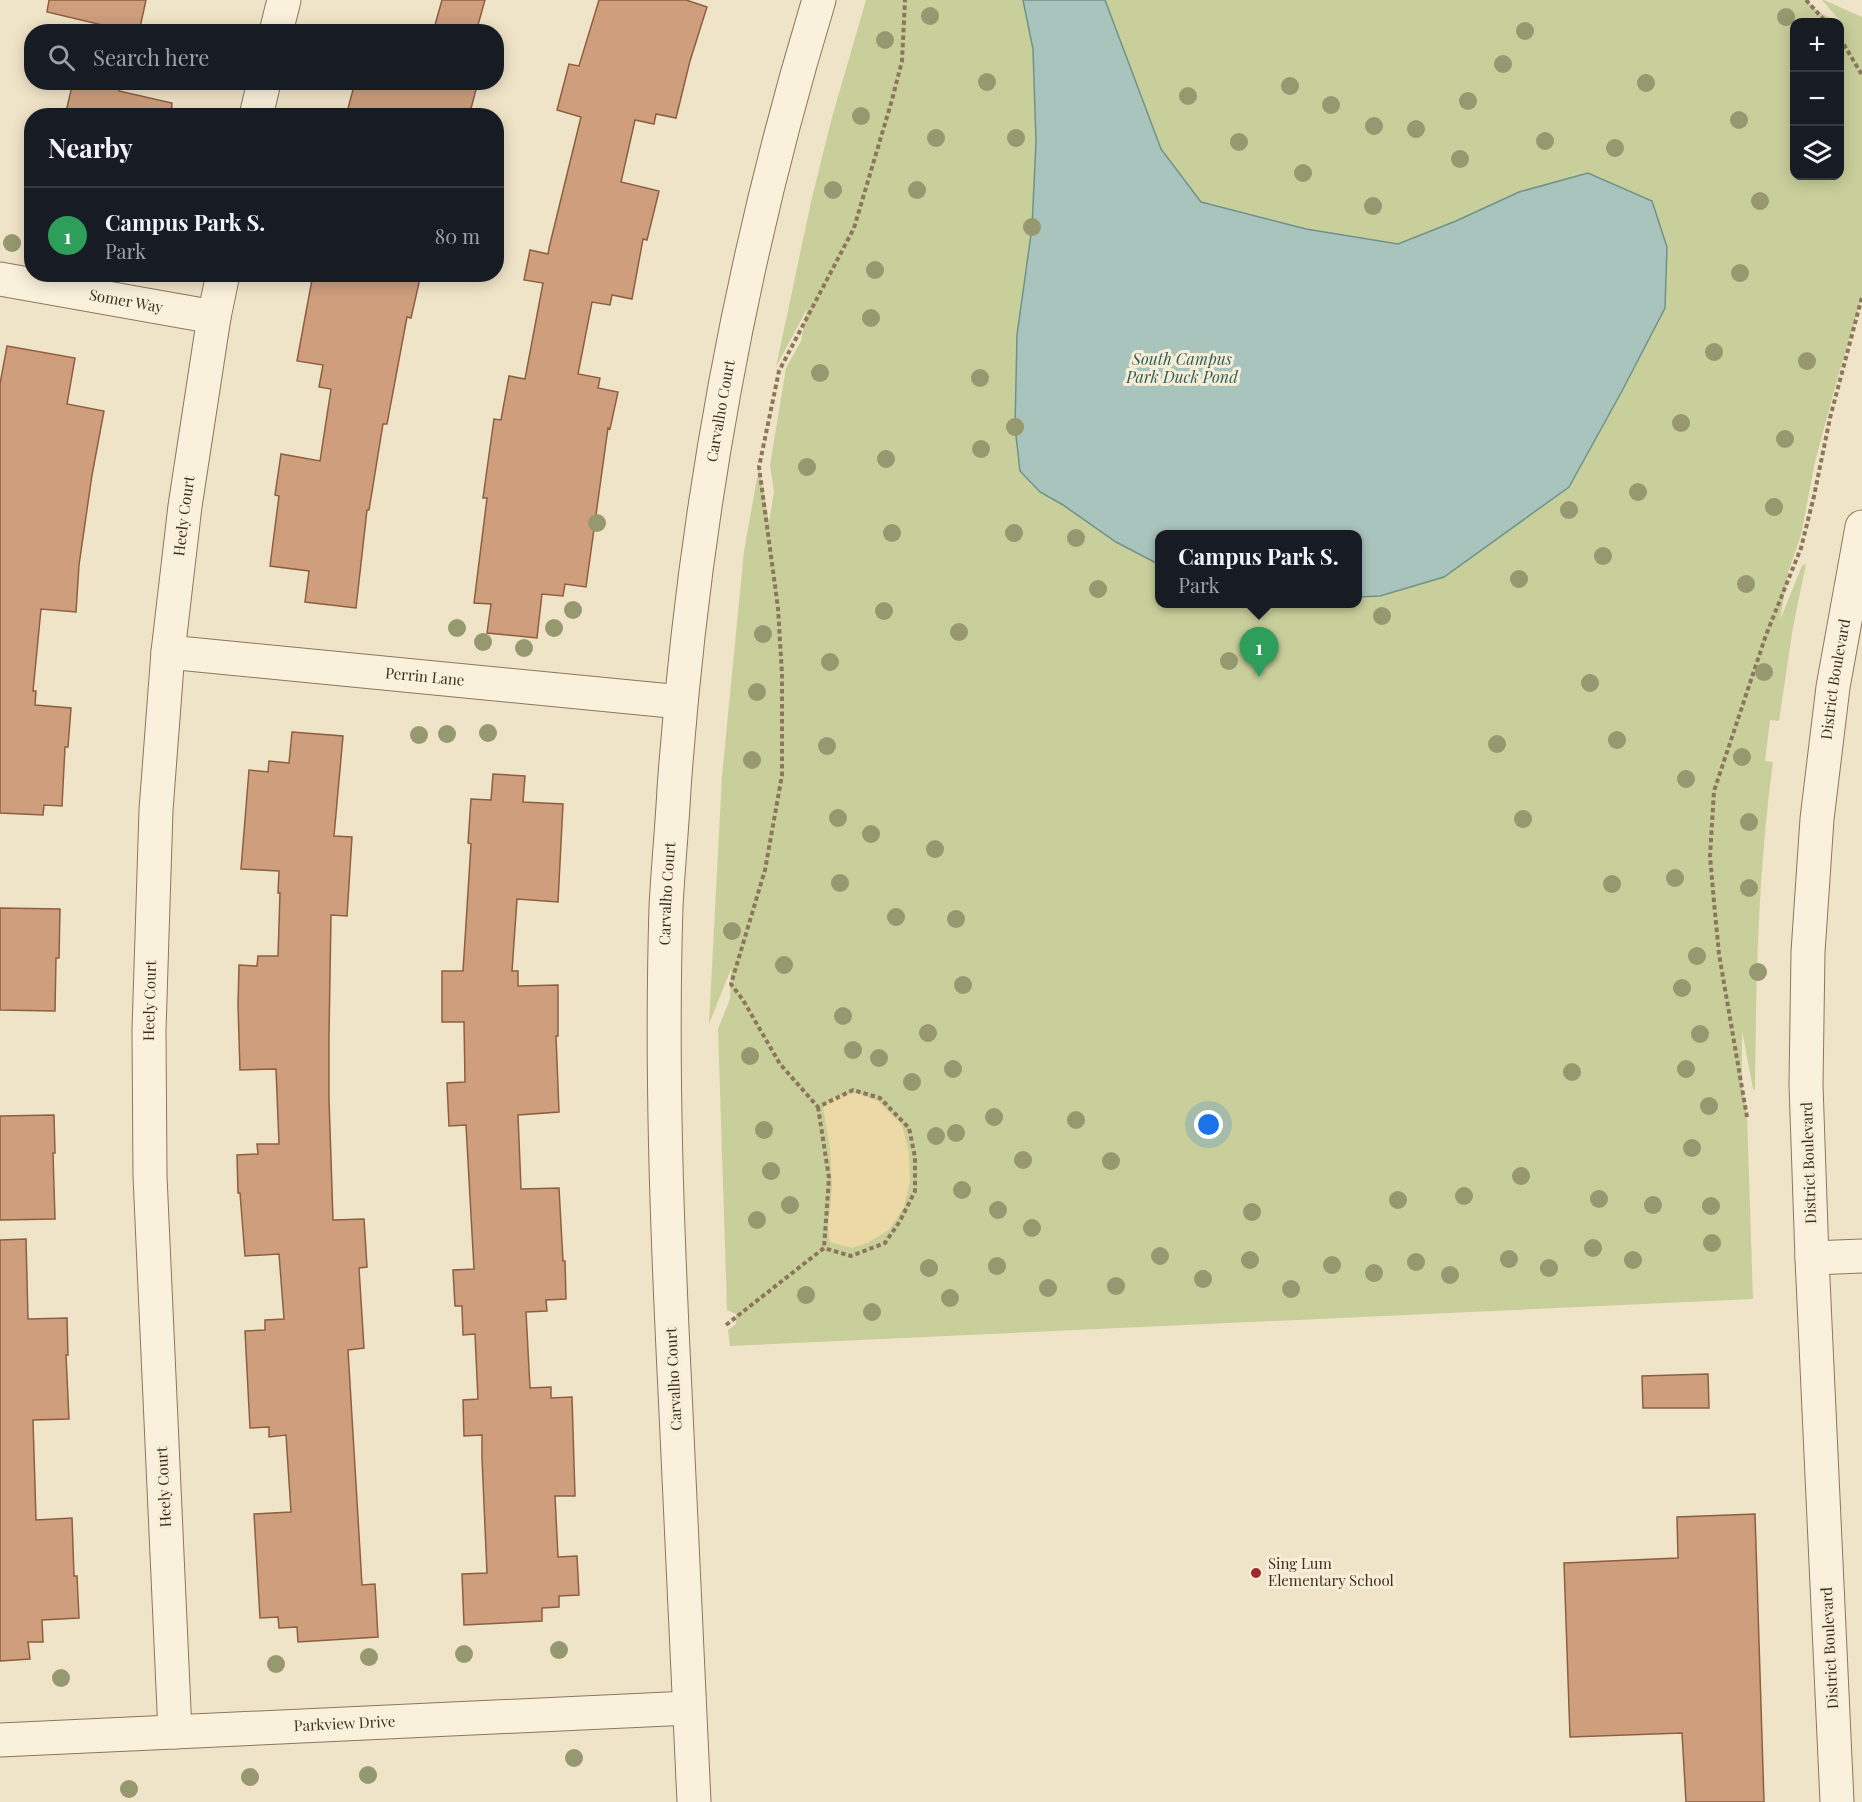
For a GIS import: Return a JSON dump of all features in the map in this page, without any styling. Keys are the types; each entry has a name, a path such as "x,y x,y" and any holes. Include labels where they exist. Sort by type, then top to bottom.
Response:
{"street":[{"path":"278,24 284,0"},
{"name":"Carvalho Court","path":"694,1802 663,1098 666,905 681,702 695,574 728,372 756,236 798,70 819,0"},
{"path":"258,108 262,90"},
{"name":"Somer Way","path":"0,279 214,317"},
{"name":"Heely Court","path":"176,1732 150,1176 149,1030 156,810 168,652 185,506 221,282"},
{"name":"District Boulevard","path":"1837,1802 1806,1085 1808,952 1817,819 1833,687 1862,527"},
{"name":"Perrin Lane","path":"168,652 681,702"},
{"path":"1812,1258 1862,1256"},
{"name":"Parkview Drive","path":"0,1740 689,1708"}],"path":[{"path":"726,1325 824,1248 829,1178 818,1107 780,1064 743,1000 731,984 765,870 782,775 782,675 778,608 759,467 778,371 854,228 902,60 905,0"},
{"path":"1806,0 1822,18"},
{"path":"1844,46 1862,75"},
{"path":"1747,1117 1719,954 1710,856 1714,791 1766,635 1801,548 1830,418 1862,297"},
{"path":"818,1107 853,1090 880,1098 909,1128 915,1157 915,1191 900,1221 885,1243 851,1256 824,1248"}],"green space":[{"path":"866,0 1807,0 1818,12 1831,18 1790,18 1790,180 1844,180 1844,18 1838,18 1822,0 1862,17 1862,297 1815,462 1801,535 1788,573 1780,620 1802,566 1806,564 1793,627 1779,721 1770,720 1765,761 1773,762 1761,885 1755,1090 1742,1031 1742,1086 1747,1114 1753,1299 730,1346 728,1330 736,1324 736,1314 727,1310 718,1029 730,999 731,969 709,1024 722,776 744,551 759,467 769,522 774,492 770,465 786,368 801,341 807,309 776,367 811,202 831,121"}],"sand":[{"path":"856,1093 878,1101 902,1125 909,1152 910,1181 904,1207 889,1230 867,1243 852,1248 830,1242 828,1228 832,1187 830,1148 823,1106 837,1096"}],"water":[{"name":"South Campus Park Duck Pond","path":"1023,0 1105,0 1161,149 1201,202 1306,229 1398,244 1519,192 1588,173 1652,201 1667,247 1665,308 1569,487 1444,577 1380,596 1362,597 1362,530 1155,530 1155,562 1116,542 1040,492 1020,471 1015,427 1017,335 1032,227 1036,142 1033,49"}],"building":[{"path":"49,0 146,0 141,24 98,24 47,12"},
{"path":"442,0 485,0 478,24 435,24"},
{"path":"599,0 686,0 707,7 690,61 676,118 656,114 654,124 635,120 621,182 659,191 647,240 643,239 632,299 612,295 610,305 592,302 578,374 600,378 598,388 618,392 610,429 608,428 586,587 565,584 563,596 542,594 537,638 487,633 491,604 474,603 487,498 483,498 494,419 501,420 509,376 525,379 543,283 524,280 530,250 548,254 581,117 557,110 569,64 579,66"},
{"path":"71,90 119,90 172,103 172,108 67,108"},
{"path":"353,90 476,90 471,108 348,108"},
{"path":"312,282 419,282 411,318 407,317 387,424 383,424 369,510 367,510 356,608 305,602 309,571 270,566 279,496 275,495 281,454 320,461 331,389 319,387 323,365 297,361"},
{"path":"7,346 75,358 67,404 104,411 79,565 76,612 41,609 33,691 36,691 35,705 71,708 68,747 65,747 62,806 44,805 43,815 0,813 0,384"},
{"path":"292,732 343,736 334,836 352,837 347,916 331,915 329,1099 333,1220 364,1219 367,1267 359,1268 364,1348 348,1350 362,1585 375,1584 378,1637 298,1642 297,1627 279,1628 278,1617 260,1618 254,1514 291,1512 286,1435 269,1437 269,1427 250,1428 245,1331 265,1330 265,1320 284,1319 279,1254 245,1256 240,1193 238,1193 237,1155 258,1154 257,1144 279,1144 276,1069 240,1070 238,1005 239,965 257,966 258,956 278,956 279,871 241,869 249,770 268,772 269,761 289,763"},
{"path":"493,774 525,776 523,802 563,804 558,902 517,899 512,971 518,971 518,986 558,985 558,1036 556,1036 559,1112 518,1115 521,1189 559,1188 566,1299 546,1300 547,1311 526,1312 530,1388 551,1387 551,1398 572,1397 575,1496 555,1496 558,1557 577,1556 579,1595 559,1596 559,1607 542,1608 542,1621 464,1625 462,1574 487,1573 482,1435 464,1436 463,1400 478,1399 475,1334 463,1335 462,1306 455,1306 453,1270 474,1269 466,1125 449,1126 447,1083 465,1082 464,1022 442,1022 442,971 463,971 471,844 468,843 471,799 491,800"},
{"path":"0,908 60,909 55,1011 0,1010"},
{"path":"54,1115 55,1219 0,1220 0,1116"},
{"path":"26,1239 28,1319 67,1318 69,1419 33,1420 36,1520 72,1518 74,1576 77,1576 79,1618 42,1620 43,1642 28,1642 30,1659 0,1661 0,1240"},
{"path":"1708,1374 1709,1408 1643,1408 1642,1376"},
{"path":"1755,1514 1764,1802 1686,1802 1682,1733 1570,1737 1564,1563 1678,1558 1677,1517"}],"place":[{"name":"Campus Park S.","path":"1259,677"},
{"name":"Sing Lum Elementary School","path":"1256,1573"}]}
